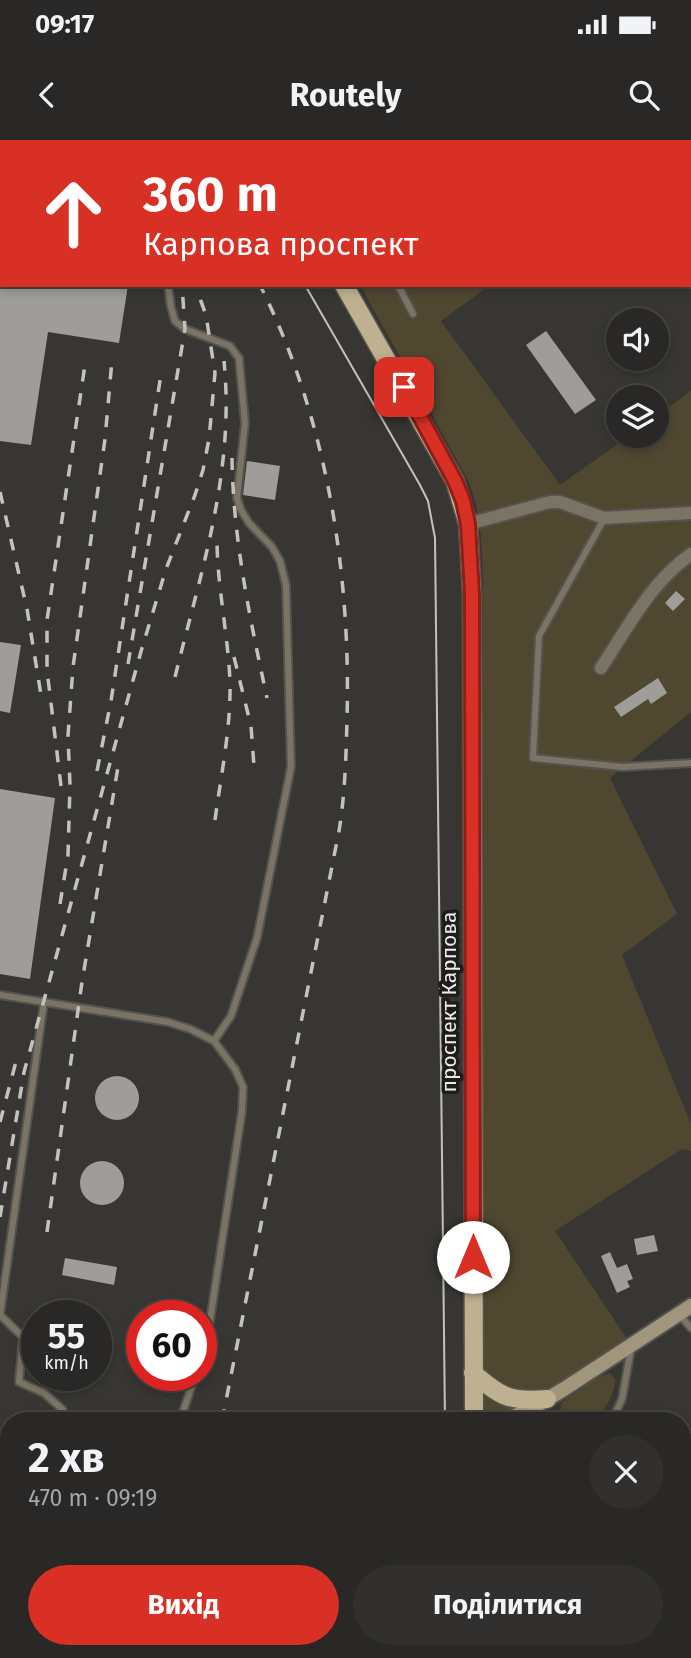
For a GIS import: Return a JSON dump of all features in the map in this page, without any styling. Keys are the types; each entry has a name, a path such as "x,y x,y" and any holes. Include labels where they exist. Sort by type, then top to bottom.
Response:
{"main road":[{"name":"проспект Карпова","path":"345,287 455,481 468,524 471,582 474,1412"},
{"path":"529,1412 685,1310"},
{"path":"473,1373 503,1396 518,1400 547,1399"}],"street":[{"path":"468,524 550,502 560,502 604,518 691,513"},
{"path":"601,668 657,583 676,564 691,554"}],"lane":[{"path":"168,287 170,307 176,321 185,329 230,346 239,358 245,423 237,498 249,523 272,547 280,561 286,585 291,767 257,938 231,1016 214,1041"},
{"path":"399,287 413,314"},
{"path":"604,518 539,636 533,758 623,767 691,763"},
{"path":"0,995 168,1022 214,1041 235,1069 243,1087 242,1111 213,1300"},
{"path":"44,1002 1,1315 23,1336 19,1382 44,1392 64,1412"},
{"path":"685,1310 691,1328"},
{"path":"616,1412 622,1399 631,1345"},
{"path":"183,1412 190,1391"}],"shaded area":[{"path":"361,287 487,287 441,321 560,485 612,448 669,448 669,407 691,391 691,712 610,778 677,914 622,955 691,1124 691,1151 682,1149 555,1231 631,1345 524,1412 483,1412 481,1373 483,585 480,532 473,493"},
{"path":"610,1373 615,1379 609,1401 602,1412 556,1412 561,1409 562,1402 595,1379"}],"building":[{"path":"0,287 128,287 119,343 48,332 31,445 0,441"},
{"path":"546,331 596,400 575,414 526,345"},
{"path":"247,461 280,466 275,500 243,495"},
{"path":"676,591 685,599 673,611 665,603"},
{"path":"0,642 21,645 10,713 0,711"},
{"path":"658,678 667,693 651,704 648,699 621,717 614,707"},
{"path":"0,789 55,798 30,979 0,974"},
{"path":"117,1076 126,1077 133,1082 138,1089 138,1107 133,1114 126,1119 117,1120 108,1119 101,1114 96,1107 95,1098 96,1089 101,1082 108,1077"},
{"path":"102,1161 111,1162 118,1167 123,1174 123,1192 118,1199 111,1204 102,1205 93,1204 86,1199 81,1192 80,1183 81,1174 86,1167 93,1162"},
{"path":"654,1235 658,1251 637,1255 634,1239"},
{"path":"610,1252 617,1268 627,1264 633,1279 627,1281 630,1287 617,1293 601,1256"},
{"path":"65,1258 117,1267 114,1285 62,1275"}],"tram line":[{"path":"306,287 420,485 428,501 435,538 445,1412"}],"railway":[{"path":"128,664 185,329 182,287"},
{"path":"0,1217 24,1072 142,648 166,569 203,470 209,439 215,373 206,315 196,287"},
{"path":"224,1412 339,831 346,748 345,608 330,497 318,442 302,389 283,336 261,287"},
{"path":"61,786 47,670 47,620 86,358"},
{"path":"60,904 68,855 68,736 73,667 105,439 112,360"},
{"path":"175,677 205,560 220,482 225,442 224,361"},
{"path":"97,771 111,701 161,374"},
{"path":"232,458 239,549 267,698"},
{"path":"0,492 27,609 42,701"},
{"path":"215,820 230,699 217,538"},
{"path":"234,657 251,726 254,766"},
{"path":"47,1232 82,982 119,761"},
{"path":"0,1122 18,1054"}],"route":[{"path":"404,387 455,481 468,524 472,593 473,1257"}]}
